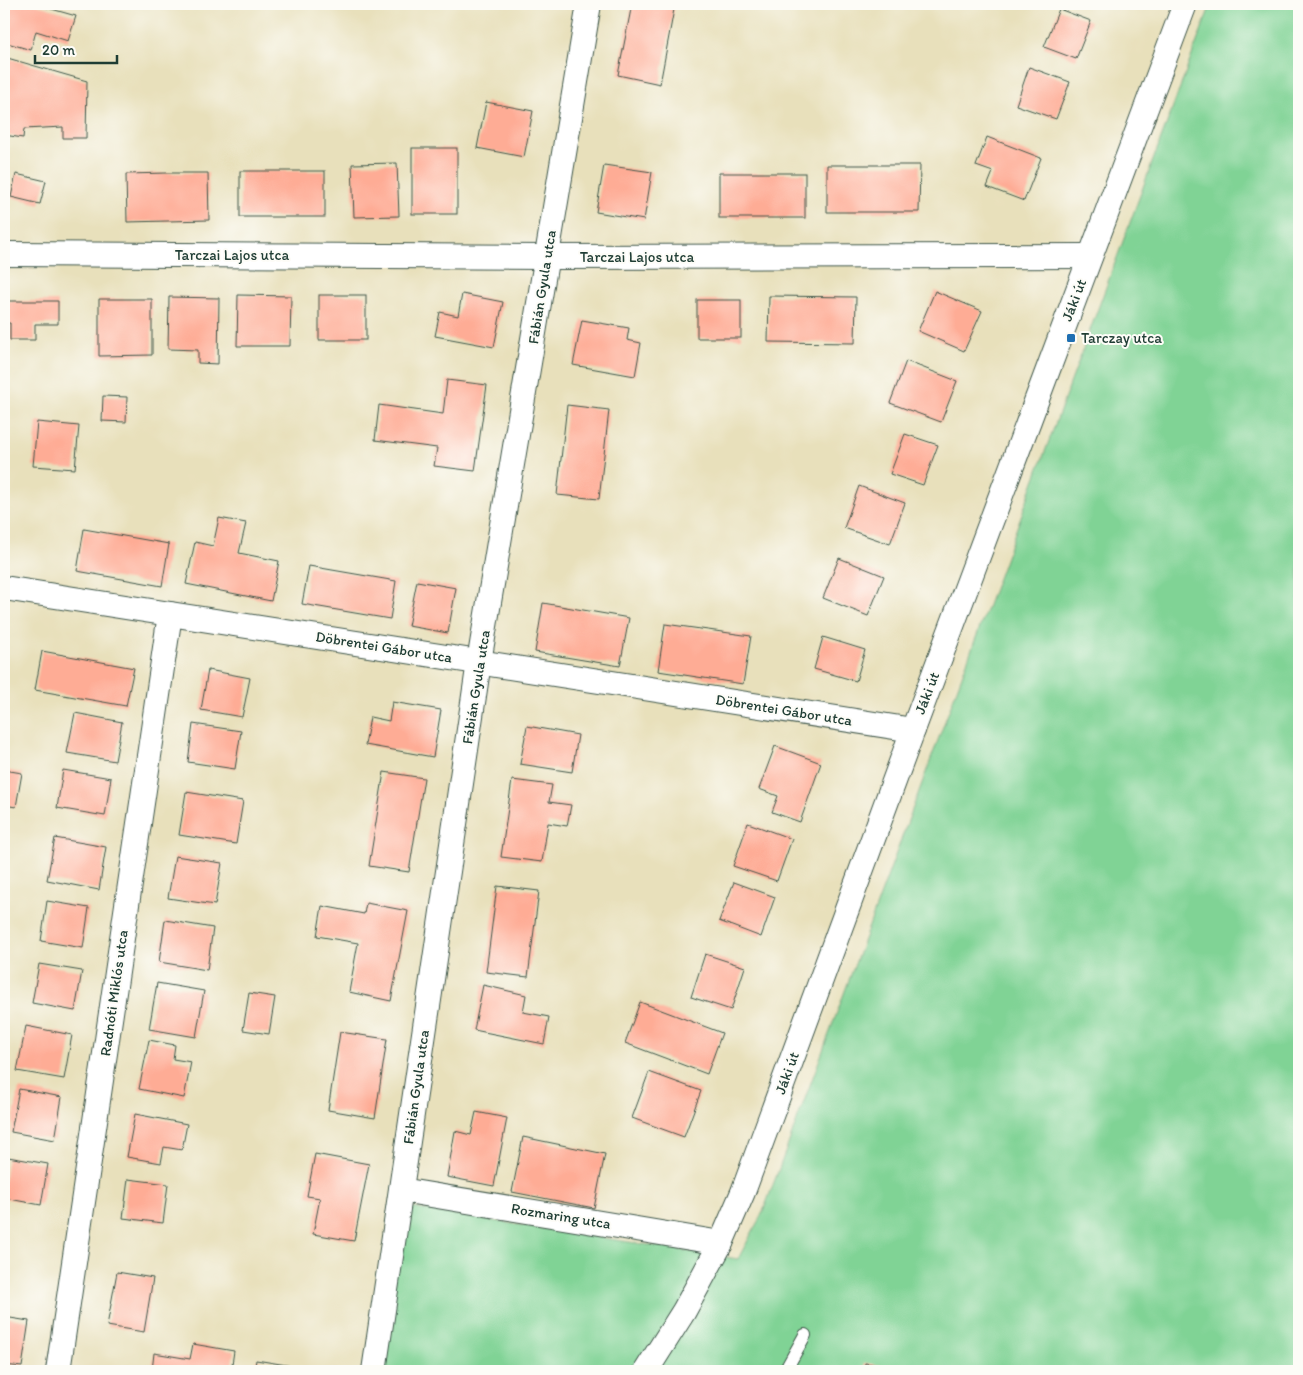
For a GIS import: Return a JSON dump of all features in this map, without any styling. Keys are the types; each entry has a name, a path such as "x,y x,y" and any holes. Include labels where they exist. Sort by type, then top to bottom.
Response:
{"street":[{"name":"Fábián Gyula utca","path":"374,1371 479,662 589,4"},
{"name":"Jáki út","path":"653,1368 721,1243 743,1192 913,730 1185,4"},
{"name":"Tarczai Lajos utca","path":"4,254 547,257 1090,256"},
{"name":"Döbrentei Gábor utca","path":"4,588 913,730"},
{"name":"Radnóti Miklós utca","path":"58,1371 170,614"},
{"name":"Rozmaring utca","path":"401,1190 721,1243"}],"lane":[{"path":"785,1371 805,1335"}],"green space":[{"path":"1211,4 1299,4 1299,1371 383,1371 399,1206 738,1259 763,1212"}],"building":[{"path":"4,4 34,4 76,16 68,41 36,31 31,50 4,42"},
{"path":"632,4 675,4 660,84 618,75"},
{"path":"1059,9 1091,21 1076,59 1044,47"},
{"path":"4,57 87,81 86,138 63,138 63,127 24,129 23,138 4,135 4,104 6,94 4,94"},
{"path":"1029,67 1070,82 1056,119 1016,105"},
{"path":"486,102 533,111 524,157 477,148"},
{"path":"987,137 1041,158 1024,201 987,187 993,172 976,166"},
{"path":"412,148 457,148 457,214 412,214"},
{"path":"397,163 399,216 354,217 352,164"},
{"path":"604,165 652,172 644,220 596,212"},
{"path":"827,165 920,165 919,212 827,212"},
{"path":"240,171 325,171 325,217 240,217"},
{"path":"208,173 209,220 127,222 126,174"},
{"path":"719,173 805,173 805,218 719,218"},
{"path":"16,174 46,181 40,204 11,197"},
{"path":"935,291 982,311 964,351 918,331"},
{"path":"462,294 503,302 494,347 435,336 440,312 458,316"},
{"path":"238,295 291,296 290,346 237,346"},
{"path":"319,295 366,295 366,340 319,340"},
{"path":"769,296 856,297 855,343 768,342"},
{"path":"169,297 219,298 218,364 198,363 198,350 168,349"},
{"path":"99,299 152,299 152,355 99,356"},
{"path":"697,300 741,300 741,338 697,338"},
{"path":"4,301 58,301 58,324 35,324 35,340 10,340 10,323 4,323"},
{"path":"582,320 629,328 627,340 641,343 635,376 573,365"},
{"path":"906,361 957,381 941,422 890,403"},
{"path":"447,380 487,385 475,471 434,466 437,448 375,440 379,405 443,414"},
{"path":"103,396 127,397 126,422 102,421"},
{"path":"567,405 609,410 599,499 557,495"},
{"path":"37,422 79,426 75,469 33,466"},
{"path":"905,434 938,445 923,485 890,474"},
{"path":"859,486 905,503 890,544 844,528"},
{"path":"219,518 246,523 239,553 279,561 271,601 186,584 195,542 213,546"},
{"path":"84,529 169,544 162,586 77,571"},
{"path":"839,558 884,576 868,616 823,598"},
{"path":"309,566 396,581 390,619 302,604"},
{"path":"417,581 456,588 448,633 408,626"},
{"path":"543,603 629,618 620,666 535,652"},
{"path":"665,624 751,636 743,684 658,671"},
{"path":"823,637 865,650 856,681 814,669"},
{"path":"42,651 134,668 126,706 35,690"},
{"path":"208,670 250,678 242,717 201,710"},
{"path":"392,702 441,710 433,757 365,745 370,717 389,721"},
{"path":"75,713 122,722 115,761 67,753"},
{"path":"193,724 241,731 235,769 188,762"},
{"path":"527,726 578,735 572,772 520,764"},
{"path":"775,746 821,763 800,822 772,812 778,796 759,789"},
{"path":"4,770 22,773 16,807 4,805"},
{"path":"63,770 111,778 105,816 57,808"},
{"path":"384,772 424,778 409,872 369,866"},
{"path":"512,780 552,785 549,802 571,805 567,826 548,823 542,862 501,857"},
{"path":"186,792 243,801 236,844 179,835"},
{"path":"748,823 792,839 777,881 733,866"},
{"path":"55,838 106,847 99,890 47,880"},
{"path":"175,856 222,863 215,905 168,898"},
{"path":"734,882 775,897 761,937 719,921"},
{"path":"497,886 539,891 528,977 486,972"},
{"path":"47,901 89,908 83,948 41,941"},
{"path":"366,903 408,911 391,1001 349,992 358,943 317,936 322,906 364,914"},
{"path":"165,920 213,928 207,970 159,962"},
{"path":"705,954 745,967 731,1010 691,997"},
{"path":"39,964 82,971 75,1011 32,1003"},
{"path":"157,983 204,991 196,1037 149,1029"},
{"path":"483,985 526,995 523,1012 549,1017 544,1044 474,1030"},
{"path":"249,993 275,997 269,1034 243,1030"},
{"path":"640,1002 722,1033 707,1074 625,1043"},
{"path":"26,1026 72,1035 64,1079 17,1071"},
{"path":"340,1032 387,1039 375,1118 328,1110"},
{"path":"149,1040 175,1045 173,1059 191,1062 184,1098 139,1089"},
{"path":"649,1072 701,1091 684,1137 632,1118"},
{"path":"19,1089 62,1097 55,1140 11,1132"},
{"path":"476,1112 507,1118 494,1186 447,1177 455,1131 471,1135"},
{"path":"135,1114 187,1124 182,1150 164,1147 161,1163 127,1157"},
{"path":"523,1137 605,1154 594,1208 512,1192"},
{"path":"315,1154 369,1164 354,1241 313,1234 320,1198 307,1196"},
{"path":"8,1157 48,1164 41,1205 4,1198 4,1181"},
{"path":"128,1179 168,1184 163,1223 123,1218"},
{"path":"117,1272 153,1278 144,1332 107,1326"},
{"path":"4,1317 29,1321 22,1367 4,1365"},
{"path":"193,1344 234,1351 231,1371 152,1371 154,1353 190,1359"},
{"path":"256,1360 317,1370 317,1371 254,1371"},
{"path":"865,1363 908,1370 908,1371 864,1371"}],"place":[{"name":"Tarczay utca","path":"1071,338"}]}
